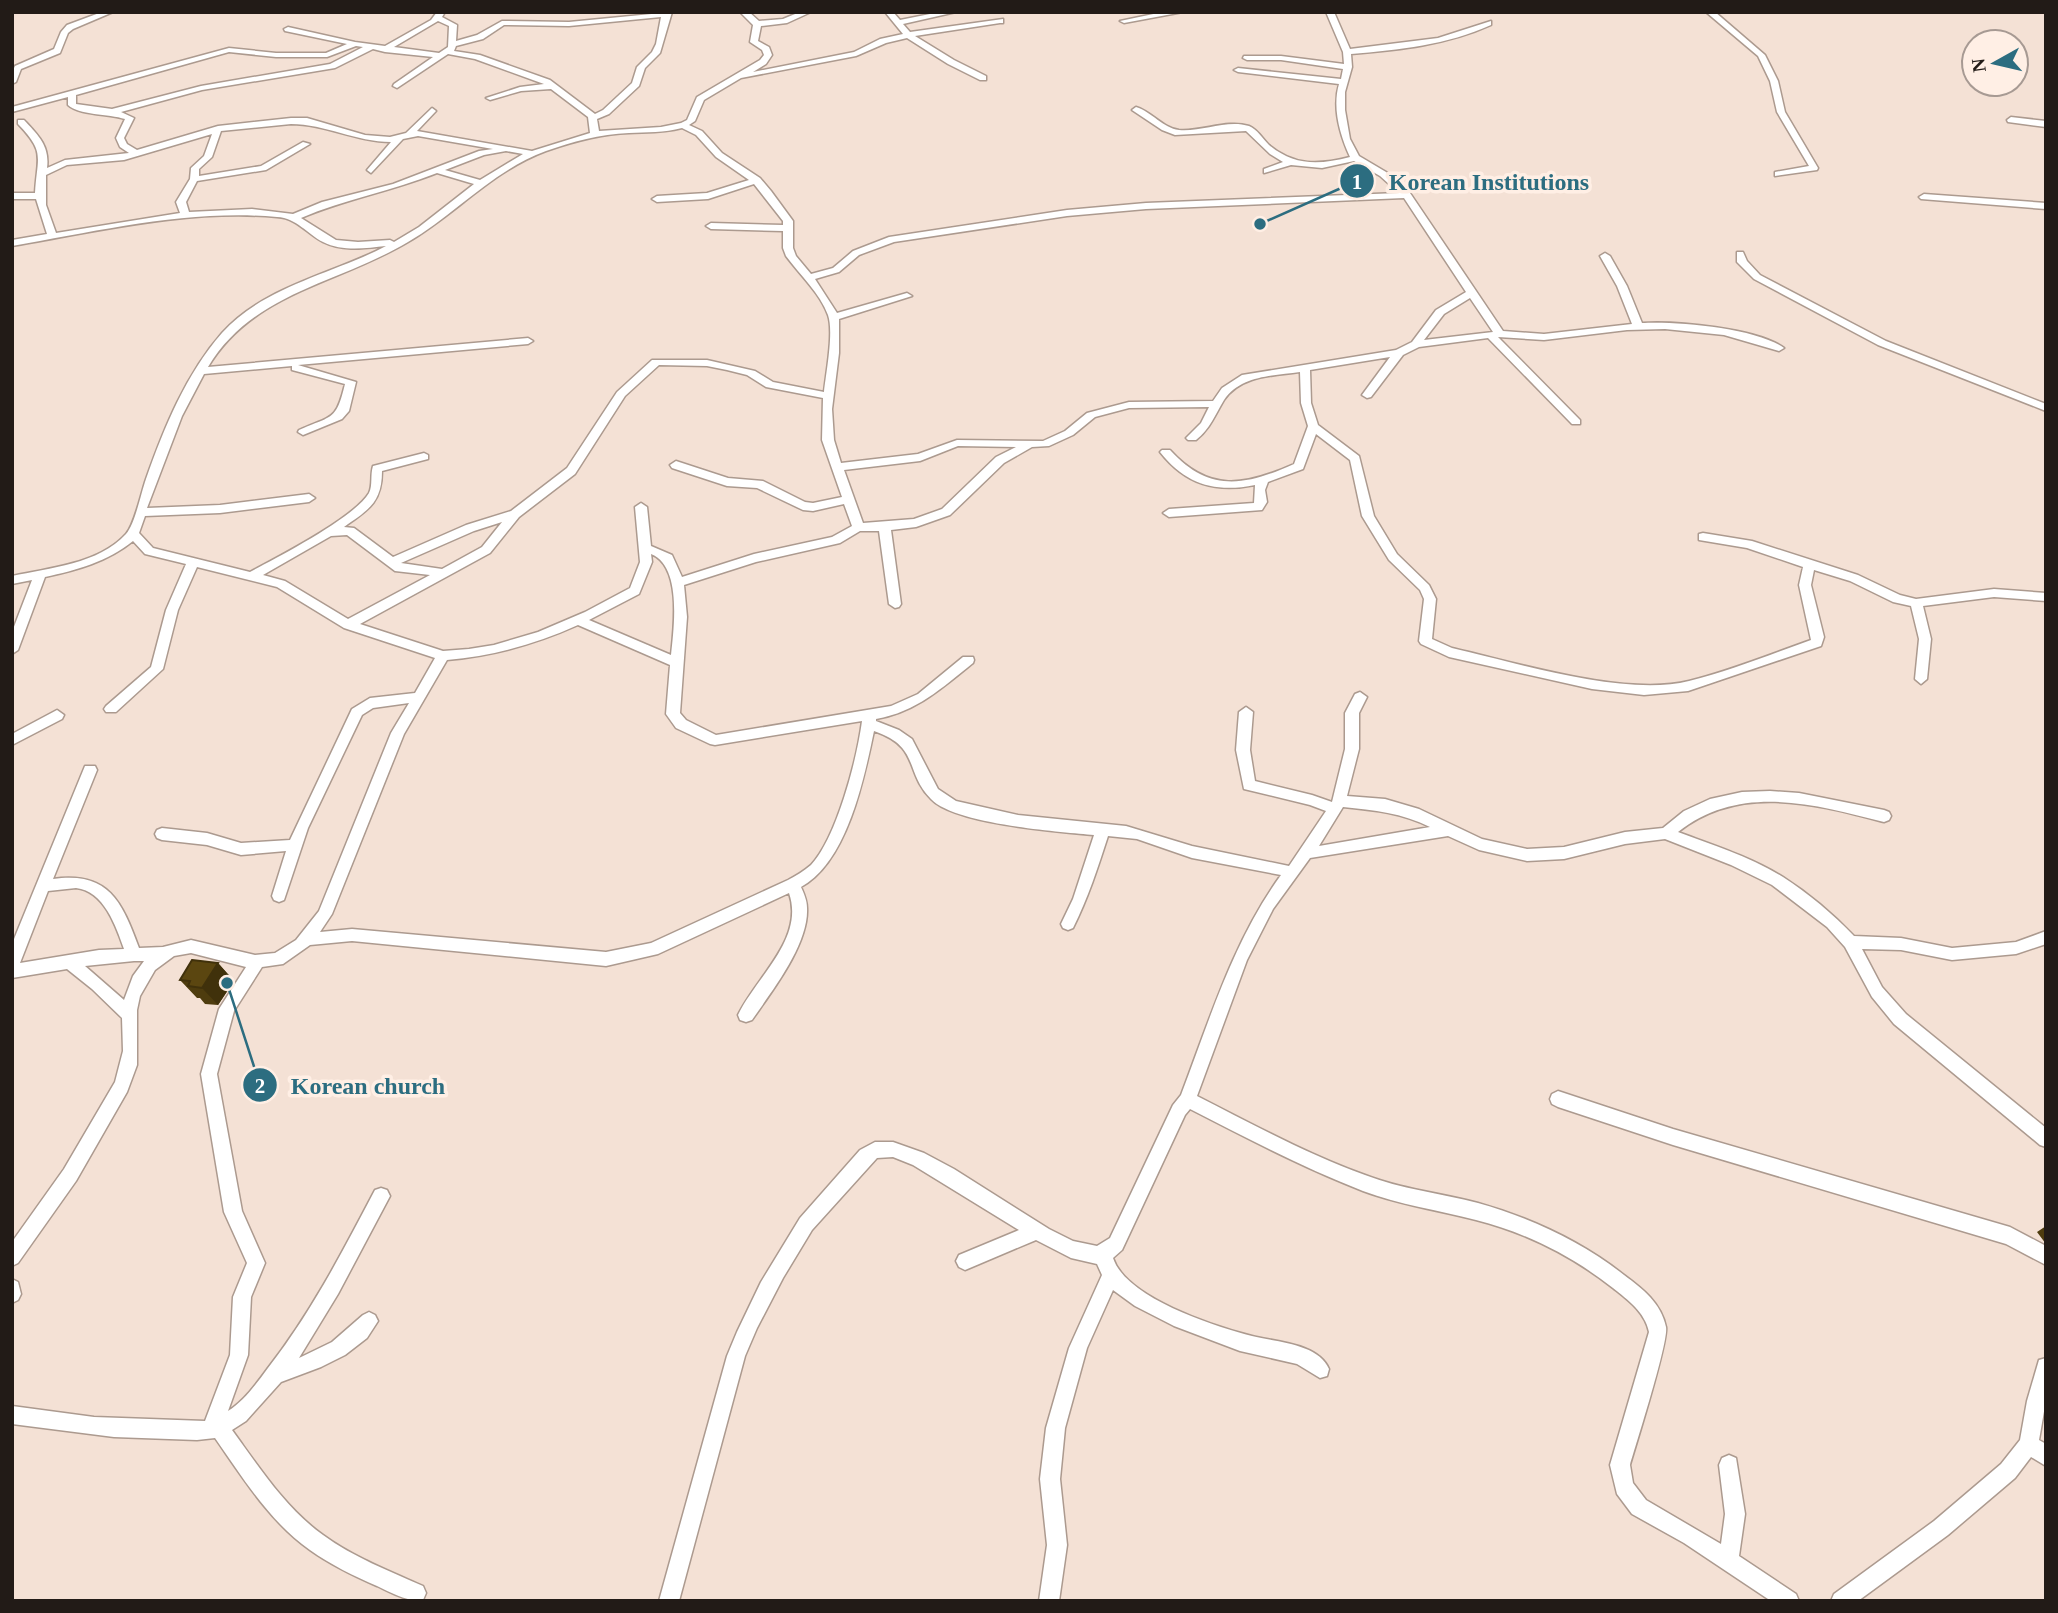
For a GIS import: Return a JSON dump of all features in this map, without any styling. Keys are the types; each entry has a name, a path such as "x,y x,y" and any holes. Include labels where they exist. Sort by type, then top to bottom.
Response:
{"street":[{"path":"12,82 18,68 57,51 60,37 66,27 109,12"},
{"path":"744,12 757,24 784,21 807,12"},
{"path":"889,12 908,35 983,78"},
{"path":"898,23 952,12"},
{"path":"1119,12 1125,24 1179,12"},
{"path":"1330,12 1347,52 1348,67 1341,92 1341,110 1346,139 1355,158 1383,174 1406,195 1495,334 1576,422"},
{"path":"1710,12 1761,55 1774,82 1781,112 1814,168 1778,174"},
{"path":"397,86 448,51 480,37 502,23 569,24 667,13 660,44 656,53 641,67 636,84 615,105 593,118"},
{"path":"385,50 408,32 440,16 453,25 448,51"},
{"path":"734,77 773,72 856,54 883,41 908,35 1000,21"},
{"path":"1347,52 1401,46 1465,33 1488,23"},
{"path":"12,580 96,561 116,551 133,534 181,407 220,345 246,317 322,275 402,241 431,224 478,182 531,153 574,138 684,126 691,121 700,99 763,62 768,55 766,50 754,42 757,24"},
{"path":"288,29 385,50 448,51 477,57 554,85 593,118 595,135"},
{"path":"12,110 151,69 229,50 276,55 327,55 355,44"},
{"path":"112,112 201,88 332,66 370,47"},
{"path":"1247,58 1281,58 1348,67"},
{"path":"1238,70 1345,82"},
{"path":"490,98 520,89 554,85"},
{"path":"72,94 72,105 76,108 112,112 130,118 120,138 123,145 135,153"},
{"path":"1136,110 1147,113 1169,131 1181,133 1229,127 1249,130 1267,151 1290,163"},
{"path":"371,170 399,139 410,133 432,111"},
{"path":"2011,120 2046,124"},
{"path":"43,173 65,163 135,153 219,129 301,121 364,138 399,139"},
{"path":"21,122 39,140 46,153 40,196 52,236"},
{"path":"684,126 699,133 719,155 757,180 781,210 789,228 788,248 798,267 809,278 834,317 828,432 836,467 858,527"},
{"path":"185,214 181,202 194,179 195,168 208,158 219,129"},
{"path":"410,133 531,153"},
{"path":"194,179 263,168 306,144"},
{"path":"12,243 185,214 248,212 295,217 326,204 438,171 482,153 514,149"},
{"path":"1267,171 1290,163 1322,165 1355,158"},
{"path":"438,171 478,182"},
{"path":"657,199 708,196 757,180"},
{"path":"809,278 836,270 856,253 892,239 1068,213 1146,206 1406,195"},
{"path":"12,196 40,196"},
{"path":"1924,197 2046,206"},
{"path":"295,217 326,240 338,243 361,245 402,241"},
{"path":"711,226 789,228"},
{"path":"1740,254 1742,262 1757,277 1868,337 2015,398 2046,408"},
{"path":"1605,256 1622,286 1638,326"},
{"path":"1416,344 1440,312 1471,293"},
{"path":"834,317 907,296"},
{"path":"1192,438 1206,423 1224,391 1246,377 1305,370 1399,353 1416,344 1495,334 1508,337 1535,336 1638,326 1704,330 1779,348"},
{"path":"202,371 528,341"},
{"path":"1367,395 1399,353"},
{"path":"348,625 486,550 515,513 571,471 621,394 656,362 717,365 751,373 777,387 828,396"},
{"path":"288,365 351,382 344,411 338,417 303,432"},
{"path":"1305,370 1306,403 1313,426 1355,459 1368,516 1393,556 1425,588 1430,599 1425,641 1448,652 1622,689 1663,690 1688,686 1816,643 1818,637 1805,585 1808,568 1813,566"},
{"path":"836,467 927,455 957,443 1029,446 1045,444 1069,433 1091,415 1129,405 1215,404"},
{"path":"1166,453 1212,484 1263,479 1299,467 1313,426"},
{"path":"676,583 754,558 836,540 858,527 916,523 946,512 1000,460 1029,446"},
{"path":"254,575 327,533 374,494 377,469 424,457"},
{"path":"676,465 727,482 759,484 803,506 813,507 849,499"},
{"path":"1169,513 1258,507 1263,479"},
{"path":"140,512 220,509 309,498"},
{"path":"133,534 149,551 254,575 281,584 348,625 443,656 466,655 528,641 581,621 635,591 643,577 646,549 640,507"},
{"path":"391,563 470,528 515,513"},
{"path":"884,527 895,604"},
{"path":"327,533 357,534 391,563 416,572 444,572"},
{"path":"1703,537 1748,544 1854,578 1897,599 1916,603 1994,593 2046,597"},
{"path":"646,549 663,555 671,562 676,583 681,620 673,714 681,724 715,740 870,719 909,705 968,660"},
{"path":"111,709 127,699 157,669 179,587 193,563"},
{"path":"12,650 40,574"},
{"path":"1916,603 1925,639 1921,679"},
{"path":"581,621 677,663"},
{"path":"12,971 69,962 165,953 190,946 257,963 288,957 310,939 325,914 398,733 443,656"},
{"path":"279,896 294,845 357,712 370,703 421,697"},
{"path":"671,1598 736,1356 751,1319 807,1223 875,1150 887,1149 914,1158 983,1195 1037,1231 1091,1255 1103,1255 1116,1244 1179,1110 1188,1099 1240,959 1268,905 1293,873 1337,805 1352,749 1352,713 1360,697"},
{"path":"1246,712 1243,750 1249,785 1337,805 1385,805 1419,815 1479,844 1527,855 1564,853 1625,838 1666,832 1777,881 1819,912 1850,942 1877,992 1893,1012 2046,1139"},
{"path":"12,740 57,715"},
{"path":"870,719 909,744 930,788 938,798 957,808 1020,820 1127,831 1189,852 1271,865 1293,873"},
{"path":"310,939 352,935 606,959 653,949 793,884 808,876 819,865 841,823 870,719"},
{"path":"12,963 90,770"},
{"path":"1666,832 1682,817 1702,806 1762,795 1821,801 1884,816"},
{"path":"1068,924 1080,899 1103,830"},
{"path":"1306,853 1361,847 1404,836 1450,830"},
{"path":"162,834 207,839 232,848 294,845"},
{"path":"43,886 75,883 88,885 98,891 124,926 134,955"},
{"path":"746,1015 766,989 798,925 800,906 793,884"},
{"path":"1850,942 1900,944 1952,954 2016,948 2046,937"},
{"path":"12,1257 86,1148 124,1082 130,1053 128,1001 140,979 165,953"},
{"path":"69,962 128,1014"},
{"path":"215,1429 239,1355 242,1297 256,1263 233,1212 209,1074 227,1009 257,963"},
{"path":"1188,1099 1257,1136 1362,1183 1418,1200 1496,1217 1538,1231 1600,1266 1646,1304 1653,1313 1658,1332 1620,1465 1624,1487 1639,1507 1789,1601"},
{"path":"1558,1099 1673,1138 2010,1236 2046,1256"},
{"path":"12,1415 94,1427 215,1429 249,1407 275,1374 333,1286 381,1196"},
{"path":"965,1261 1037,1231"},
{"path":"1103,1255 1111,1276 1122,1287 1204,1330 1260,1347 1287,1351 1310,1360 1320,1369"},
{"path":"1049,1601 1058,1530 1050,1483 1063,1396 1098,1298 1111,1276"},
{"path":"12,1288 12,1294"},
{"path":"275,1374 329,1354 351,1339 369,1321"},
{"path":"1841,1601 1941,1528 2037,1450 2036,1401 2046,1367"},
{"path":"215,1429 269,1495 305,1533 356,1565 416,1593"},
{"path":"1728,1562 1735,1514 1729,1465"}],"building":[{"path":"192,960 218,963 202,988 188,986 190,981 180,980"}],"place":[{"name":"Korean Institutions","path":"1260,224"},
{"name":"Korean church","path":"227,983"}]}
